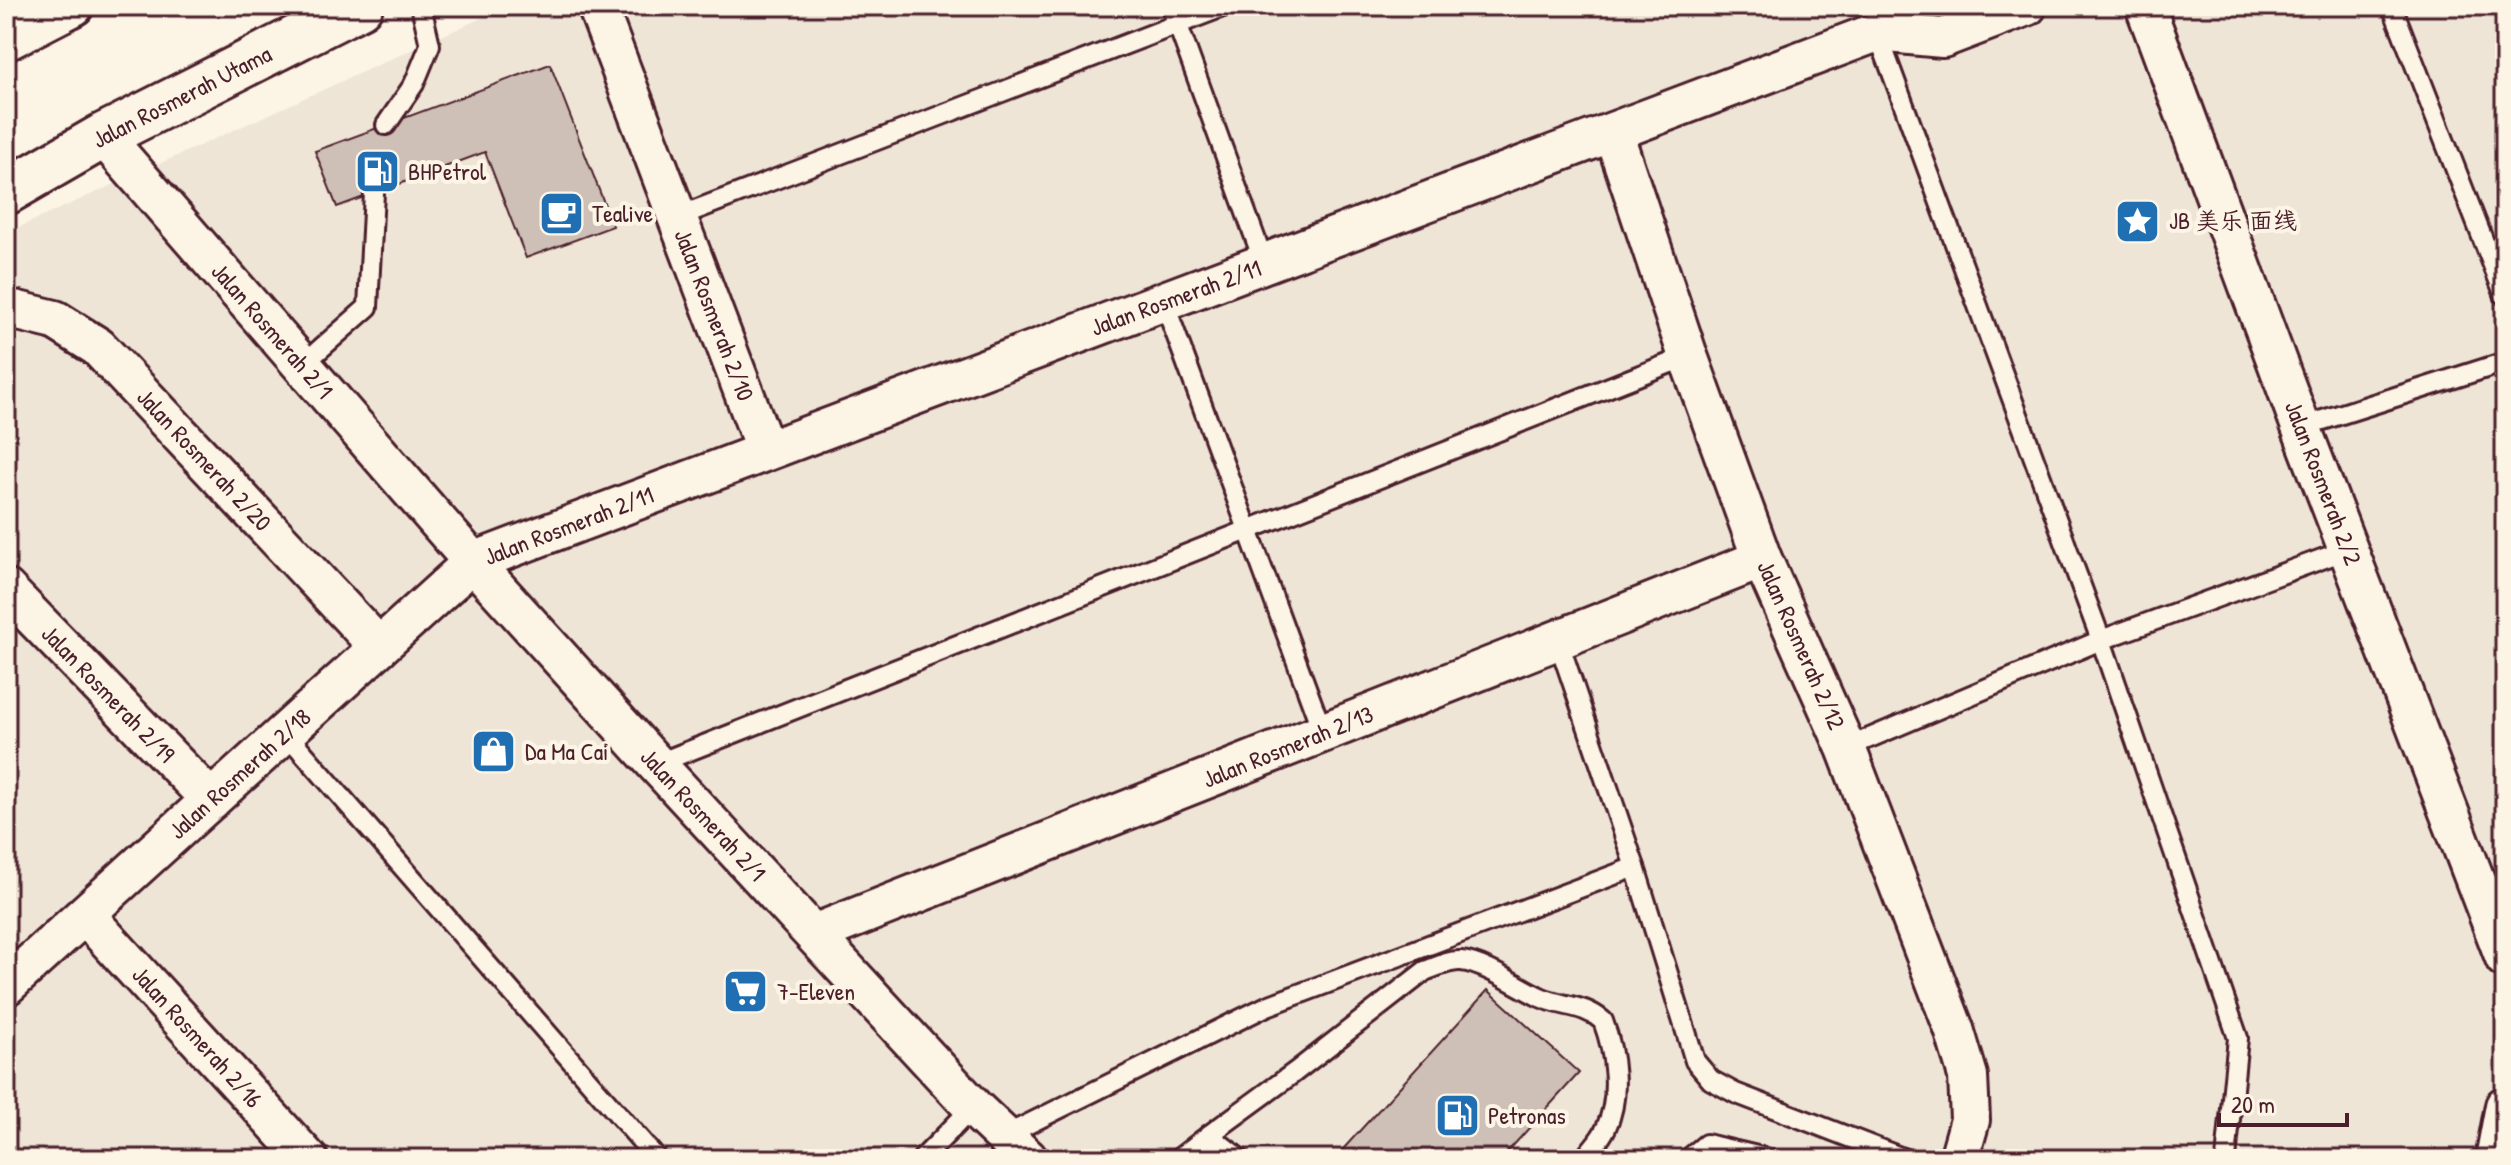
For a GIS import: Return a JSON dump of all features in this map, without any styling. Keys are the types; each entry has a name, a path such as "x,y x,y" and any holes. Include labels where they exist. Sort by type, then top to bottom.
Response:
{"main road":[{"name":"Jalan Rosmerah Utama","path":"6,192 103,136 360,6"}],"street":[{"path":"6,41 74,6"},
{"name":"Jalan Rosmerah 2/11","path":"473,562 1877,32 1910,6"},
{"name":"Jalan Rosmerah 2/11","path":"1877,32 1943,38 2027,6"},
{"name":"Jalan Rosmerah 2/2","path":"2145,6 2301,427 2505,952"},
{"name":"Jalan Rosmerah 2/10","path":"602,7 677,217 766,451"},
{"name":"Jalan Rosmerah 2/12","path":"1613,132 1688,356 1762,559 1846,748 1954,1029 1968,1076 1970,1120 1959,1159"},
{"name":"Jalan Rosmerah 2/1","path":"103,136 473,562 973,1107 1016,1148"},
{"name":"Jalan Rosmerah 2/20","path":"6,308 55,320 98,347 379,647"},
{"name":"Jalan Rosmerah 2/13","path":"814,934 1762,559"},
{"name":"Jalan Rosmerah 2/18","path":"6,986 473,562"},
{"name":"Jalan Rosmerah 2/19","path":"6,589 211,800"},
{"name":"Jalan Rosmerah 2/16","path":"85,915 308,1159"},
{"path":"2495,1159 2505,1106"}],"lane":[{"path":"386,125 414,84 430,45 421,6"},
{"path":"1171,6 1265,265"},
{"path":"677,217 1225,6"},
{"path":"2392,6 2505,296"},
{"path":"1877,32 2101,640 2238,1038 2226,1159"},
{"path":"302,365 368,307 374,193"},
{"path":"1164,302 1323,733"},
{"path":"656,764 1688,356"},
{"path":"2301,427 2505,362"},
{"path":"1846,748 2101,640 2349,549"},
{"path":"1558,640 1635,867 1695,1061 1711,1080 1735,1093 1905,1159"},
{"path":"285,732 657,1159"},
{"path":"1016,1148 1267,1006 1635,867"},
{"path":"1178,1159 1425,971 1448,962 1461,961 1513,981 1544,998 1580,1006 1603,1021 1611,1053 1615,1097 1606,1128 1584,1159"},
{"path":"922,1159 973,1107"},
{"path":"1209,1135 1240,1159"},
{"path":"1688,1159 1706,1144 1770,1159"}],"shaded area":[{"path":"508,6 2505,6 2505,1159 6,1159 6,233"}],"building":[{"name":"BHPetrol","path":"550,64 613,226 526,258 485,152 337,207 315,151"},
{"name":"Petronas","path":"1488,990 1579,1073 1501,1159 1334,1159"}],"place":[{"name":"BHPetrol","path":"377,172"},
{"name":"Tealive","path":"561,214"},
{"name":"JB 美乐 面线","path":"2138,221"},
{"name":"Da Ma Cai","path":"494,752"},
{"name":"7-Eleven","path":"746,992"},
{"name":"Petronas","path":"1457,1116"}]}
